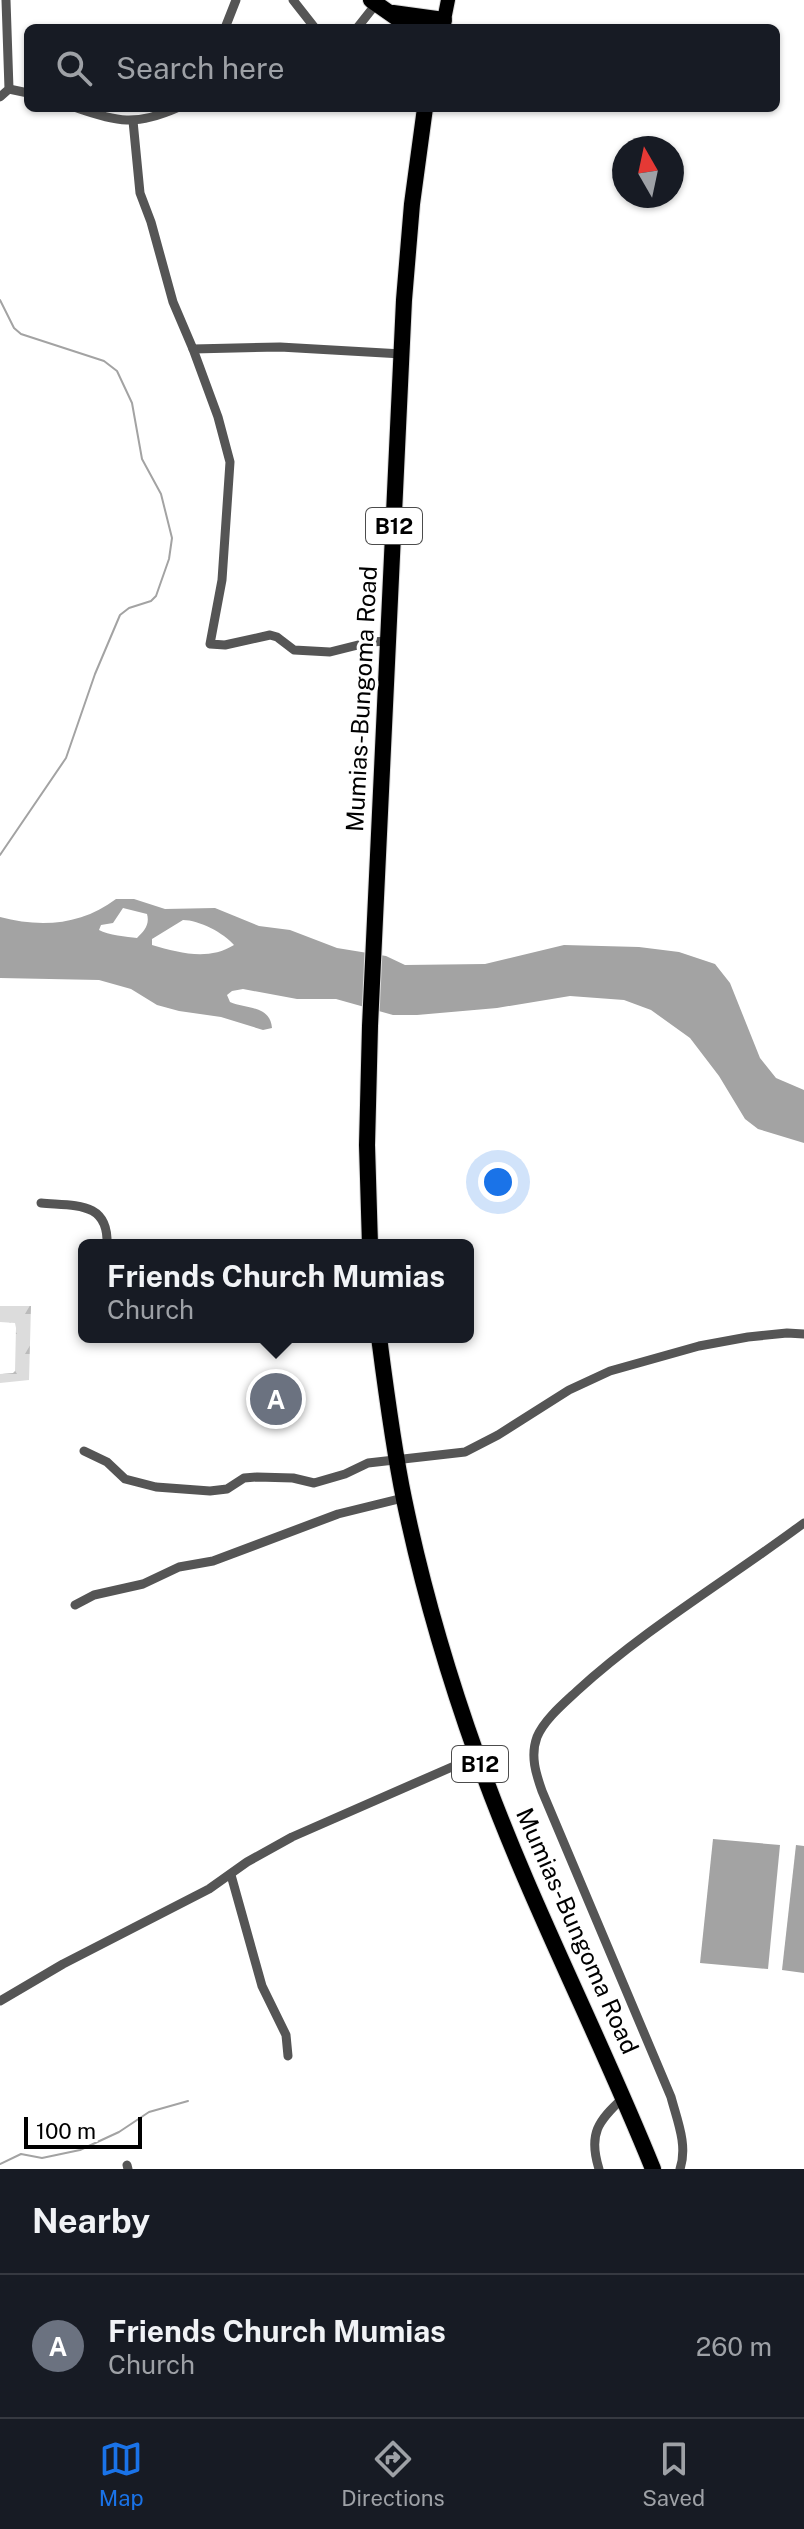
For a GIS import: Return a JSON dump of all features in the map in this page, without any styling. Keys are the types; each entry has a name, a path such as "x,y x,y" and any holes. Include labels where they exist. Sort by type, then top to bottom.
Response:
{"highway":[{"path":"373,2 406,24"},
{"path":"393,13 443,24"},
{"name":"Mumias-Bungoma Road","path":"370,1239 367,1145 373,946 402,354 412,204 424,112"},
{"name":"Mumias-Bungoma Road","path":"380,1343 403,1498 425,1586 477,1756 537,1905 653,2169"}],"main road":[{"path":"443,24 448,0"}],"street":[{"path":"6,0 9,89"},
{"path":"227,24 236,0"},
{"path":"293,0 312,24"},
{"path":"359,24 373,2"},
{"path":"9,89 24,92"},
{"path":"0,97 9,89"},
{"path":"89,112 113,120 133,121 163,112"},
{"path":"133,121 140,193 173,302 218,417 231,465 222,580 210,644 225,645 270,635 294,650 330,652 370,642 389,641"},
{"path":"193,349 280,347 402,354"},
{"path":"41,1203 79,1207 101,1215 106,1223 107,1239"},
{"path":"84,1451 102,1459 125,1479 136,1484 199,1491 227,1489 248,1477 293,1478 314,1483 345,1474 361,1464 444,1456 479,1446 569,1390 610,1371 699,1346 761,1336 804,1334"},
{"path":"75,1605 94,1595 143,1584 179,1567 213,1561 338,1514 403,1498"},
{"path":"680,2169 683,2142 671,2097 542,1791 534,1766 534,1746 551,1717 588,1681 804,1523"},
{"path":"0,2001 231,1875 247,1862 292,1837 477,1756"},
{"path":"231,1875 262,1986 286,2035 288,2056"},
{"path":"599,2169 594,2143 598,2125 623,2098"}],"green space":[{"path":"0,1306 31,1306 29,1380 0,1383 0,1374 15,1371 16,1328 15,1323 0,1322"}],"shaded area":[{"path":"116,899 134,899 165,909 215,908 259,926 290,930 337,948 386,956 405,965 485,964 564,945 639,947 679,952 715,964 730,983 760,1058 776,1078 804,1090 804,1143 758,1129 745,1119 719,1076 690,1038 651,1010 624,1000 570,996 497,1008 393,1015 336,999 297,999 243,989 227,995 230,1002 267,1015 272,1028 263,1030 221,1017 157,1005 131,989 99,980 0,978 0,917 31,922 61,922 103,908","holes":["123,908 147,914 147,925 137,938 99,930 101,925 113,923","183,920 211,928 234,945 204,954 183,953 152,945 152,939"]},
{"path":"713,1839 780,1845 768,1969 700,1963"},
{"path":"796,1845 804,1846 804,1973 782,1970"}],"waterway":[{"path":"0,300 14,328 21,334 104,361 117,371 132,403 142,459 161,494 172,538 169,559 156,596 120,615 95,674 66,758 0,855"},
{"path":"0,2164 21,2154 42,2158 80,2150 119,2132 149,2112 188,2101"}],"place":[{"name":"Friends Church Mumias","path":"276,1399"}]}
